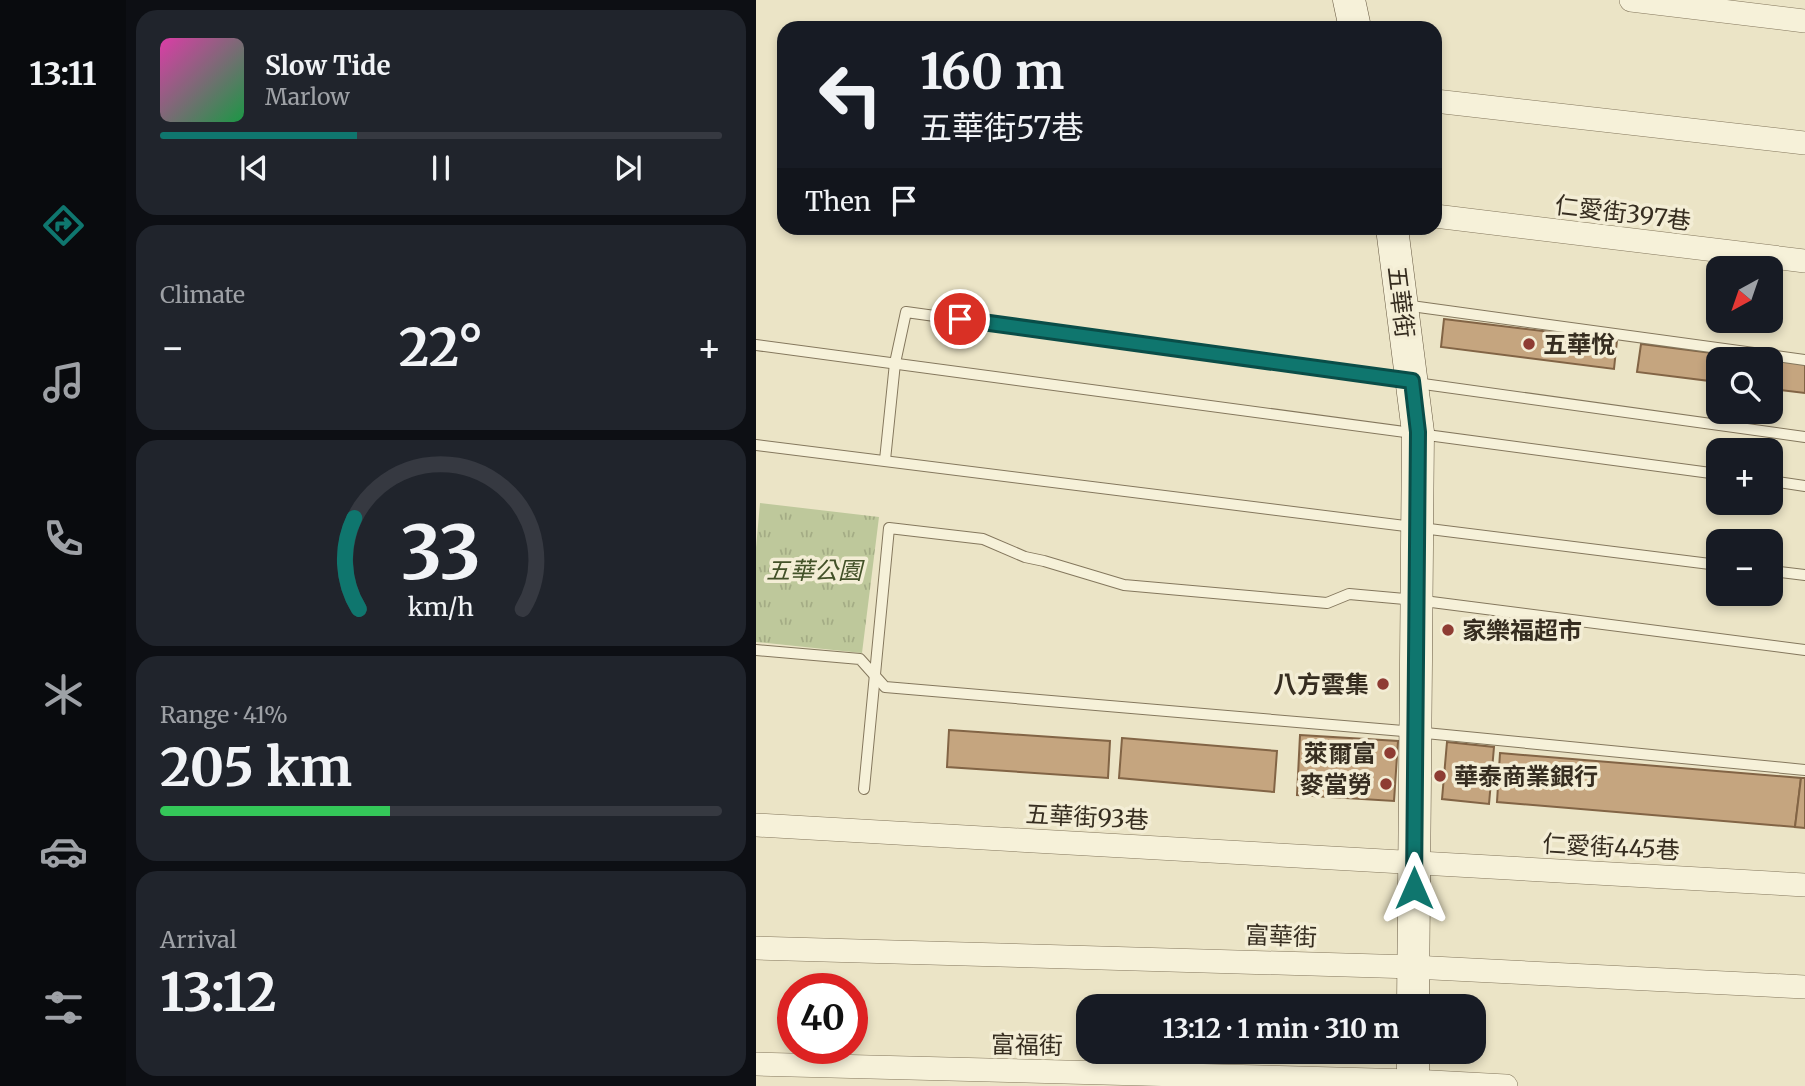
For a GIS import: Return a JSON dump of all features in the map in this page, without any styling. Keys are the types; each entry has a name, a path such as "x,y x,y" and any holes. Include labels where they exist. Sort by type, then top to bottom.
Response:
{"street":[{"path":"1349,0 1354,21"},
{"path":"1631,0 1805,22"},
{"path":"1442,103 1805,143"},
{"name":"仁愛街397巷","path":"1442,217 1805,261"},
{"name":"五華街","path":"1393,235 1418,432 1413,994"},
{"name":"五華街93巷","path":"756,825 1414,862"},
{"name":"仁愛街445巷","path":"1414,862 1805,885"},
{"name":"富華街","path":"756,948 1413,967 1805,987"},
{"name":"富福街","path":"756,1064 1413,1073 1506,1086"}],"lane":[{"path":"1401,304 1805,360"},
{"path":"885,460 895,363 906,312 1805,437"},
{"path":"756,345 1706,472"},
{"path":"756,445 1706,563"},
{"path":"1783,483 1805,486"},
{"path":"864,789 889,528 983,539 1025,557 1124,585 1327,603 1349,594 1416,600 1805,650"},
{"path":"1783,572 1805,575"},
{"path":"756,650 860,659 886,687 1415,732 1805,770"}],"green space":[{"name":"五華公園","path":"760,503 879,517 862,653 756,642 756,548"}],"building":[{"name":"五華悅","path":"1444,319 1617,340 1614,369 1441,347"},
{"name":"五華悅","path":"1641,344 1706,352 1706,381 1637,372"},
{"path":"1783,361 1805,364 1805,393 1783,390"},
{"path":"949,730 1110,741 1108,778 947,767"},
{"path":"1300,735 1398,741 1394,801 1297,795"},
{"path":"1122,738 1277,751 1274,792 1119,778"},
{"path":"1447,742 1494,747 1489,804 1442,799"},
{"path":"1500,753 1801,778 1795,827 1497,802"},
{"path":"1801,778 1805,778 1805,828 1795,827"}],"place":[{"name":"五華悅","path":"1529,344"},
{"name":"家樂福超市","path":"1448,630"},
{"name":"八方雲集","path":"1383,684"},
{"name":"萊爾富","path":"1390,753"},
{"name":"華泰商業銀行","path":"1440,776"},
{"name":"麥當勞","path":"1386,784"}],"route":[{"path":"960,319 1412,381 1418,432 1414,888"}]}
